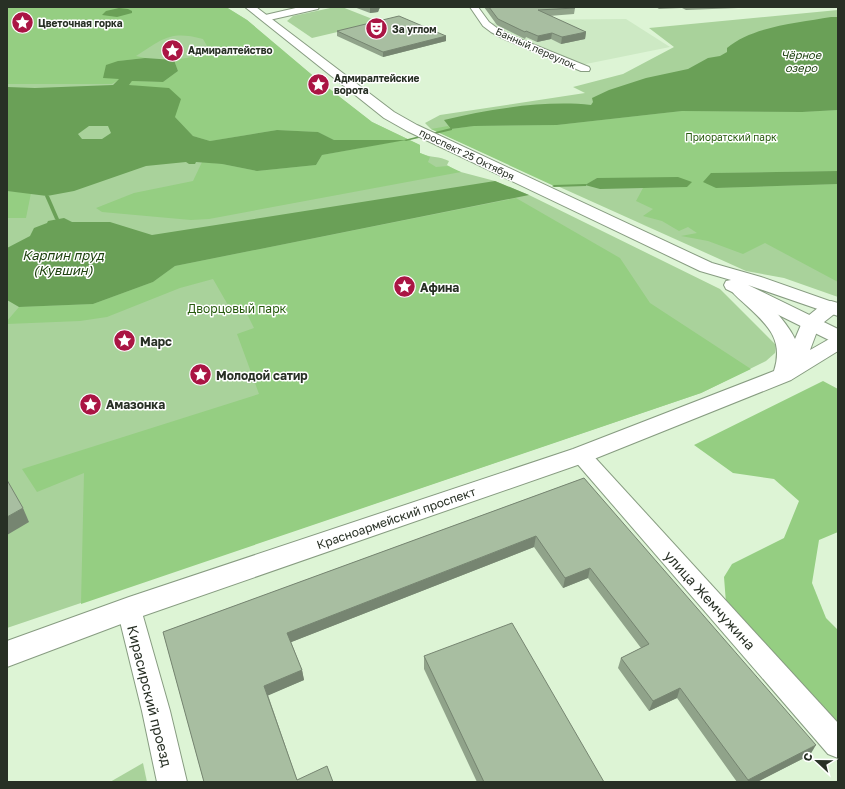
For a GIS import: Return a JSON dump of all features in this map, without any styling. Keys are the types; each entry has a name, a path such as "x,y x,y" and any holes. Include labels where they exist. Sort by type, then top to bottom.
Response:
{"main road":[{"name":"проспект 25 Октября","path":"250,7 400,122 706,267"},
{"path":"265,18 314,7"},
{"path":"706,267 740,290 838,337"},
{"path":"706,267 754,281 834,309"},
{"path":"740,290 762,310 776,326 788,345 787,364 783,375"},
{"path":"783,375 803,345 810,324 834,309"},
{"name":"Красноармейский проспект","path":"7,654 129,609 581,455 783,375 838,342"},
{"path":"783,375 815,364 838,361"}],"street":[{"name":"Банный переулок","path":"474,7 486,24 494,30 507,37 585,69"},
{"name":"улица Жемчужина","path":"581,455 838,744"},
{"name":"Кирасирский проезд","path":"129,609 156,711 172,782"}],"shaded area":[{"path":"626,19 670,47 581,65 486,24 512,20"}],"green space":[{"name":"Дворцовый парк","path":"7,7 226,7 247,20 318,80 372,122 420,145 420,153 449,161 447,165 457,171 495,181 529,195 720,289 776,345 775,353 766,361 701,393 7,628"},
{"path":"7,7 226,7 247,20 318,80 372,122 420,145 420,153 430,157 428,162 436,167 448,166 461,172 209,219 191,220 102,212 96,208 134,193 193,181 202,162 222,164 257,171 316,165 322,155 403,140 334,140 318,132 277,130 210,141 193,136 175,117 136,86 129,85 132,81 163,82 178,71 174,60 198,56 207,46 203,39 192,36 182,35 167,38 136,56 145,58 118,61 120,79 112,84 7,84"},
{"path":"335,7 342,7 380,22 312,38 287,21 293,16"},
{"name":"Приоратский парк","path":"838,10 838,297 784,278 746,271 431,129 425,123 440,115 585,93 573,87 623,74 674,47 649,28"},
{"path":"838,110 838,171 711,173 716,188 838,184 838,282 765,243 743,254 708,241 681,236 697,233 688,227 679,231 662,221 643,216 653,209 636,201 643,188 686,187 597,178 585,185 554,186 431,129 448,126 451,129 474,126 557,125 682,111 802,112"},
{"path":"7,191 31,193 26,218 7,218"},
{"path":"516,198 620,258 650,303 751,369 701,393 81,604 84,473 37,492 22,469 259,394 237,334 254,328 245,310 232,312 213,279 180,288 107,317 80,321 7,324 7,321 19,307 93,304 153,282 175,266"},
{"path":"823,381 838,389 838,532 819,540 812,583 826,618 838,630 838,727 726,603 724,577 732,564 784,538 799,501 774,479 733,473 694,445"},
{"path":"143,763 147,782 110,782"}],"water":[{"path":"119,8 128,9 132,11 132,13 117,17 102,15 106,11"},
{"name":"Чёрное озеро","path":"838,17 838,110 802,112 682,111 557,125 474,126 451,129 444,120 479,112 517,106 555,104 591,105 593,102 592,98 609,90 646,78 688,69 708,58 720,56 727,52 727,48 738,41 763,30 776,26"},
{"path":"145,58 174,60 178,71 163,82 132,81 129,85 169,88 181,99 175,117 193,136 210,141 277,130 318,132 334,140 406,140 322,155 316,165 257,171 222,164 196,162 195,164 189,164 186,162 146,166 74,191 47,196 7,191 7,87 35,88 113,85 119,79 103,78 106,65 118,61","holes":["89,126 108,126 111,133 102,139 82,139 78,134"]},
{"path":"838,171 838,184 716,188 703,182 711,173"},
{"path":"678,177 692,182 687,187 600,189 585,185 597,178"},
{"name":"Карпин пруд (Кувшин)","path":"495,181 529,195 175,266 153,282 93,304 19,307 7,300 7,248 30,236 34,228 47,223 48,221 64,218 72,222 110,222 152,235"}],"building":[{"path":"489,7 574,7 575,8 538,10 586,32 562,37 552,33 538,36 526,31 525,32 498,19"},
{"path":"399,16 446,36 383,52 337,31"},
{"path":"584,478 816,745 748,780 680,688 653,701 621,658 649,644 590,568 565,578 536,536 287,633 302,670 264,686 297,780 327,766 333,782 204,782 163,632"},
{"path":"7,480 23,508 7,517"},
{"path":"512,623 604,782 484,782 424,656"}],"waterway":[{"path":"406,140 451,129"},
{"path":"554,186 585,185"},
{"path":"47,196 57,219"}],"place":[{"name":"Цветочная горка","path":"23,23"},
{"name":"За углом","path":"376,29"},
{"name":"Адмиралтейство","path":"172,50"},
{"name":"Адмиралтейские ворота","path":"319,84"},
{"name":"Афина","path":"404,287"},
{"name":"Марс","path":"124,341"},
{"name":"Молодой сатир","path":"201,375"},
{"name":"Амазонка","path":"90,404"}]}
